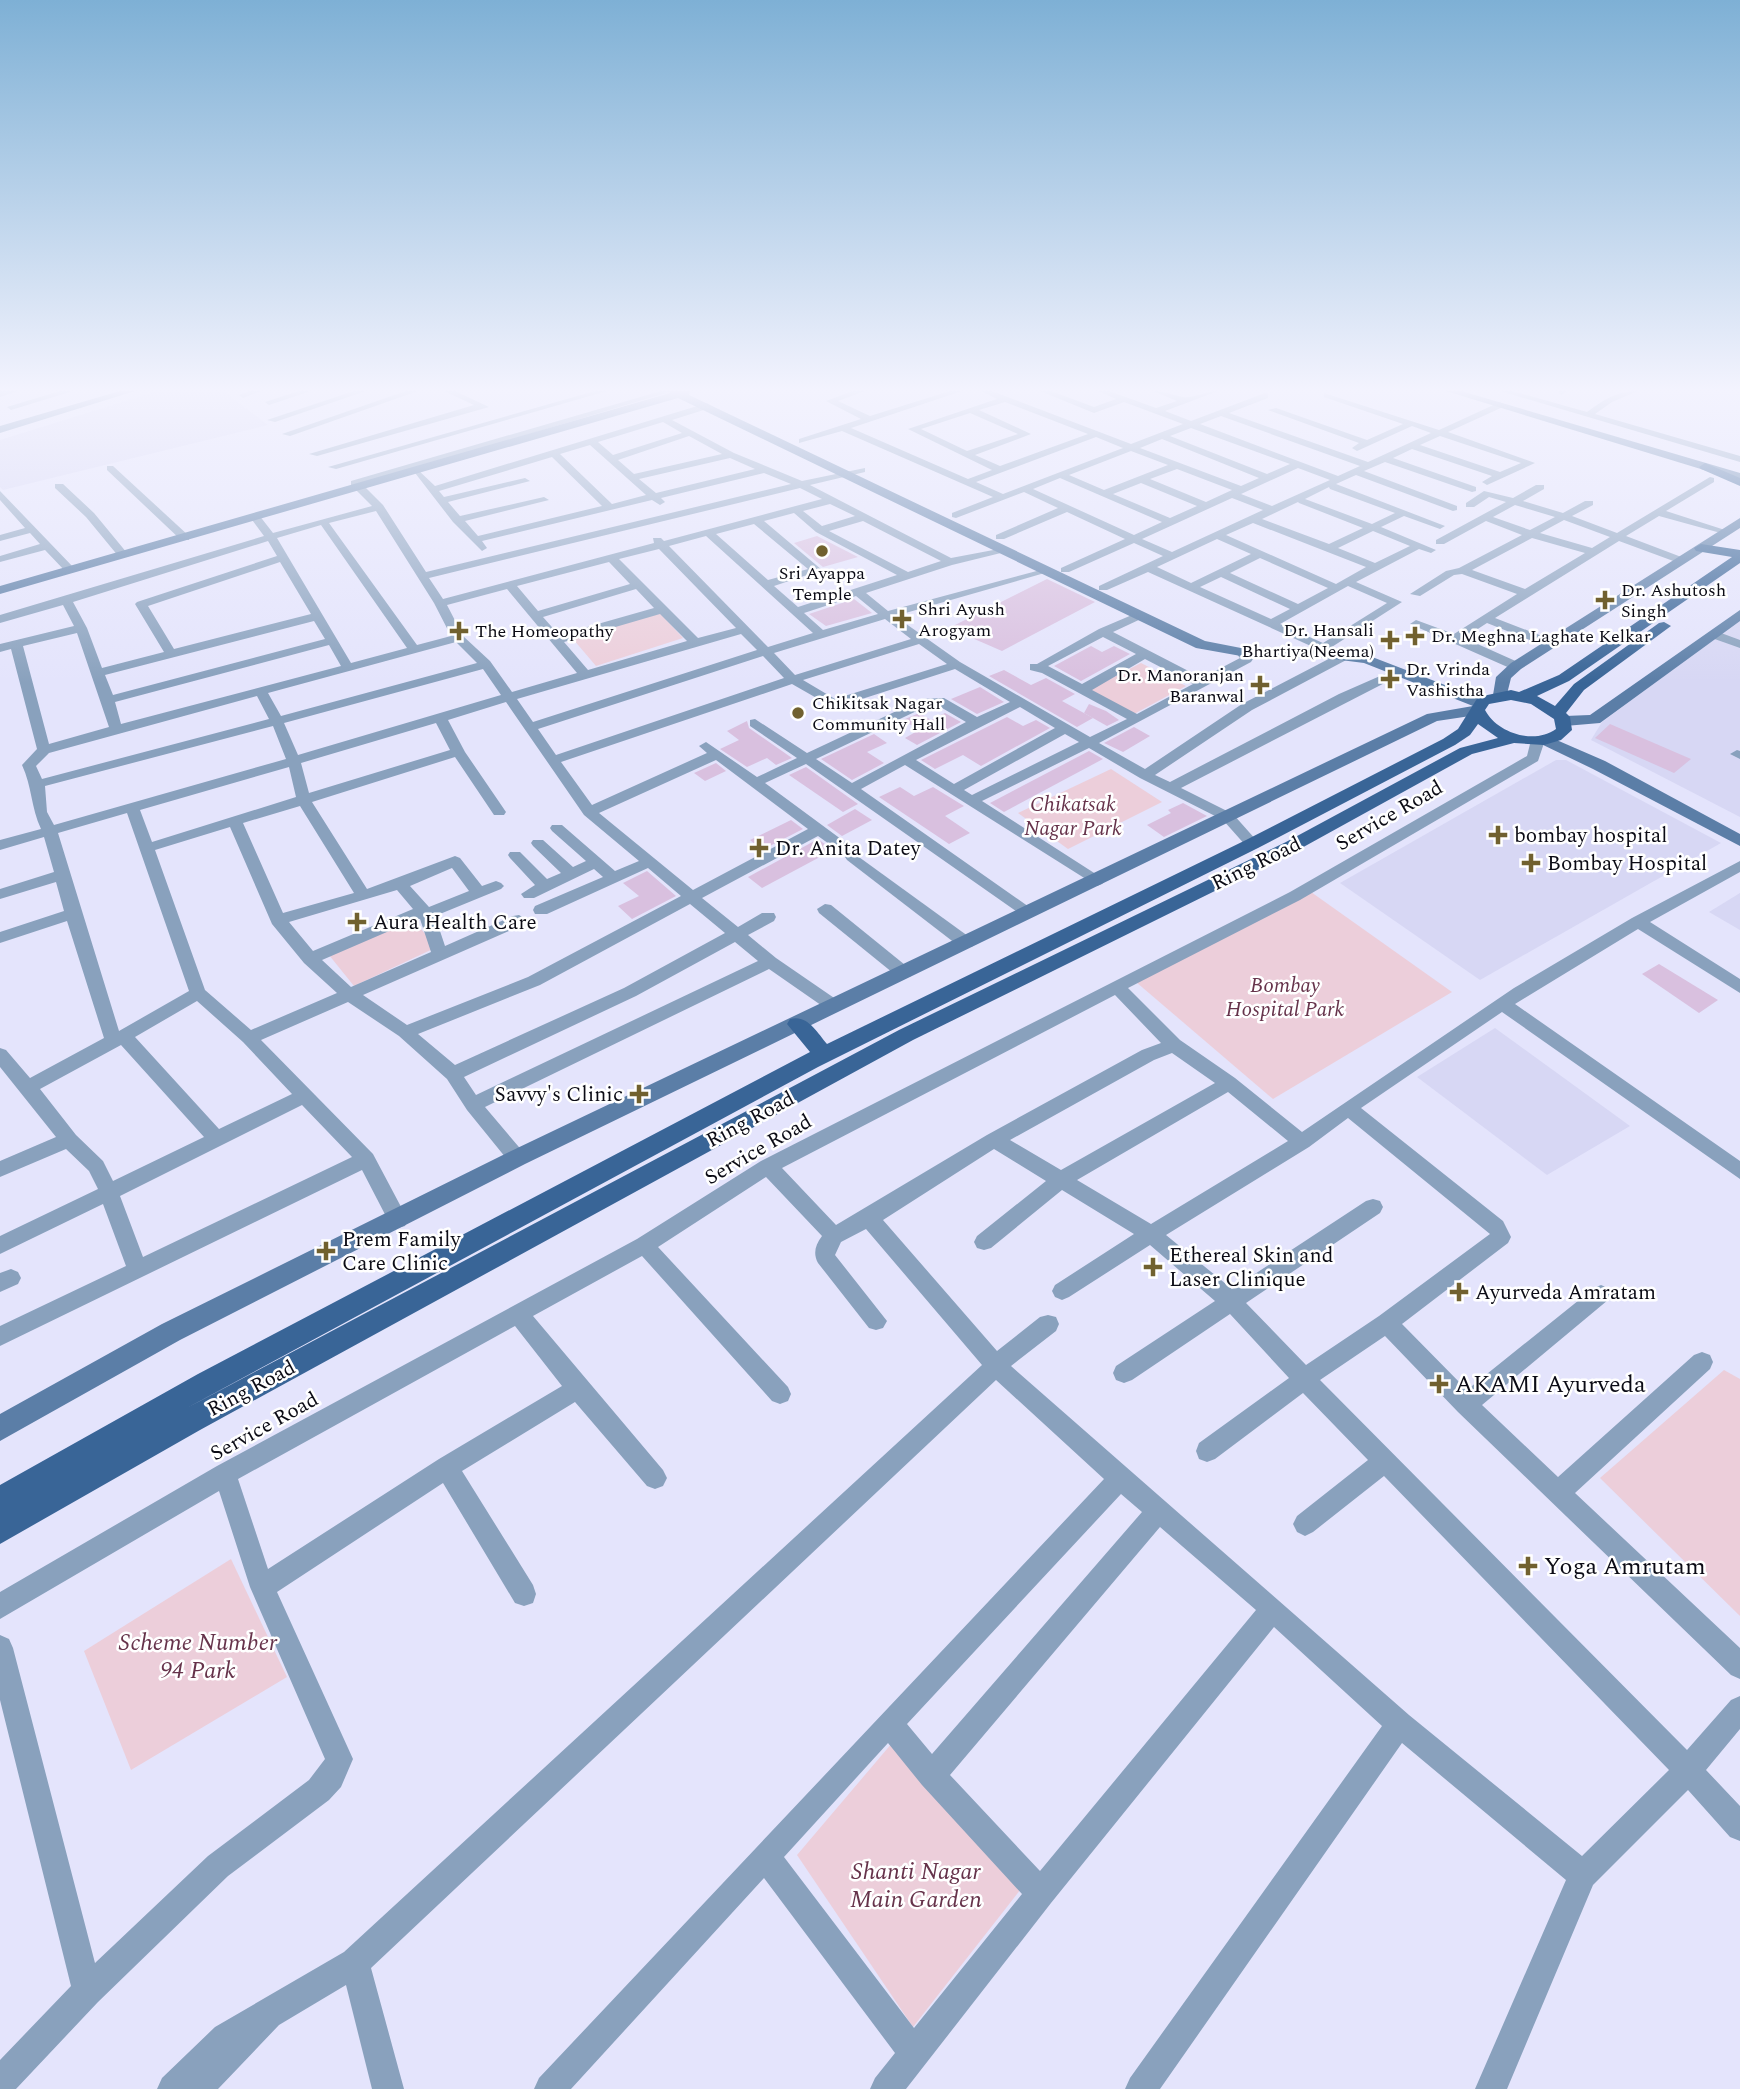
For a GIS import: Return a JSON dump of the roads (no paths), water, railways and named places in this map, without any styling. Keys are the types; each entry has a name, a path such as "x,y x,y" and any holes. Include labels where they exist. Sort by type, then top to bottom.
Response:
{"main road":[{"path":"1701,548 1737,562"},
{"path":"1737,562 1578,687 1562,721 1560,734 1541,740 1515,738 1489,727 1484,704 1523,696 1564,678 1737,562"},
{"path":"1523,696 1562,721"},
{"name":"Ring Road","path":"0,1500 206,1383 824,1054 1252,844 1449,742 1464,732 1484,704"},
{"name":"Ring Road","path":"0,1530 202,1414 906,1035 1292,846 1466,751 1515,738"},
{"path":"797,1024 824,1054"}],"street":[{"path":"62,488 90,515 123,555"},
{"path":"132,488 186,538"},
{"path":"0,590 356,488"},
{"path":"362,488 379,506 440,603 458,638 486,664 589,812 770,962 834,1006"},
{"path":"438,488 433,490 441,501 492,558"},
{"path":"441,501 494,488"},
{"path":"532,488 564,519"},
{"path":"590,488 610,508"},
{"path":"645,488 678,515"},
{"path":"475,540 692,488"},
{"path":"422,576 788,488"},
{"path":"809,488 950,562"},
{"path":"877,488 1065,570 1219,642 1243,648 1324,648 1344,652 1484,704"},
{"path":"901,488 956,515 1044,570 1201,645 1241,652 1373,653 1484,704"},
{"path":"982,488 1002,498"},
{"path":"1091,488 1170,522"},
{"path":"1103,494 1115,488"},
{"path":"1164,488 1206,506"},
{"path":"1229,488 1272,510"},
{"path":"1065,570 1245,488"},
{"path":"1103,588 1323,488"},
{"path":"1348,488 1440,527"},
{"path":"1401,488 1453,508"},
{"path":"1303,501 1419,545 1435,546 1538,488"},
{"path":"1455,638 1697,488"},
{"path":"956,515 1024,489 1171,556"},
{"path":"1471,505 1488,493 1562,516 1680,560"},
{"path":"0,494 69,570"},
{"path":"457,520 544,500"},
{"path":"440,603 832,500"},
{"path":"1416,594 1450,573 1463,570 1589,503"},
{"path":"0,619 379,506"},
{"path":"798,611 1002,544 1067,508"},
{"path":"796,510 820,530 907,576"},
{"path":"1658,512 1724,533"},
{"path":"1329,548 1403,513"},
{"path":"255,517 284,558 348,668"},
{"path":"820,530 864,517"},
{"path":"1487,518 1530,534 1594,552"},
{"path":"1253,519 1375,567"},
{"path":"756,520 816,570 767,584"},
{"path":"323,521 414,650"},
{"path":"0,1429 171,1332 517,1158 1433,717 1484,704 1504,677 1517,666 1740,522"},
{"path":"639,525 663,545 763,653 792,680 834,704 956,665"},
{"path":"0,538 32,529"},
{"path":"709,533 821,634"},
{"path":"1216,536 1342,585 1396,602 1324,648"},
{"path":"1271,624 1419,545"},
{"path":"0,559 46,546"},
{"path":"1191,587 1260,554"},
{"path":"141,604 284,558"},
{"path":"611,558 695,642"},
{"path":"1147,567 1324,648"},
{"path":"529,727 821,634 1044,570"},
{"path":"1463,570 1527,594"},
{"path":"1221,573 1298,609"},
{"path":"129,582 171,653"},
{"path":"510,585 586,676"},
{"path":"535,615 639,585"},
{"path":"857,591 956,665 1145,775 1228,817 1252,844"},
{"path":"66,600 81,628 116,729"},
{"path":"556,640 664,609"},
{"path":"1562,721 1594,720 1740,614"},
{"path":"98,673 318,616"},
{"path":"1137,719 1040,669 1043,663 1139,616"},
{"path":"1486,619 1551,644"},
{"path":"1416,624 1517,666"},
{"path":"0,648 81,628"},
{"path":"0,845 742,630"},
{"path":"1103,632 1200,683"},
{"path":"1713,634 1740,644"},
{"path":"218,1140 118,1038 73,915 50,831 40,812 38,784 29,765 44,750 458,638"},
{"path":"555,760 920,640"},
{"path":"108,700 331,641"},
{"path":"16,644 44,750"},
{"path":"970,802 1137,719 1247,659 1241,652"},
{"path":"1145,775 1247,707 1344,652"},
{"path":"1082,690 1144,654"},
{"path":"38,784 486,664"},
{"path":"1172,787 1345,697 1400,672"},
{"path":"261,691 294,761 304,801 363,895"},
{"path":"757,782 922,703 939,701 976,722"},
{"path":"852,788 976,722 1021,702"},
{"path":"441,719 458,752 499,812"},
{"path":"1562,721 1606,759 1740,830"},
{"path":"755,723 852,788 1026,913"},
{"path":"953,790 1066,728"},
{"path":"1541,740 1599,765 1740,841"},
{"name":"Service Road","path":"0,1606 225,1474 644,1245 768,1166 1295,896 1532,758 1541,740"},
{"path":"589,812 712,750 966,943"},
{"path":"147,848 458,752"},
{"path":"907,760 1097,881"},
{"path":"132,807 198,993 249,1038 366,1159 398,1220"},
{"path":"235,821 278,920 310,959 349,994 405,1032 453,1074 473,1105 517,1158"},
{"path":"557,828 614,878"},
{"path":"405,1032 534,981 819,829"},
{"path":"538,843 571,874"},
{"path":"515,855 545,886"},
{"path":"278,920 400,884 455,861 479,893"},
{"path":"529,894 596,862"},
{"path":"541,910 649,862"},
{"path":"1062,1290 1303,1142 1348,1108 1521,992 1638,922 1740,866"},
{"path":"0,894 62,875"},
{"path":"400,884 426,914 440,954"},
{"path":"310,959 415,914 426,914 496,887"},
{"path":"825,909 904,973"},
{"path":"0,938 73,915"},
{"path":"453,1074 629,992 768,917"},
{"path":"249,1038 519,920"},
{"path":"1638,922 1740,987"},
{"path":"473,1105 770,962"},
{"path":"1116,986 1174,1045 1229,1083 1303,1142"},
{"path":"28,1087 198,993"},
{"path":"1504,1005 1740,1171"},
{"path":"876,1321 825,1257 826,1246 834,1237 994,1140 1148,1055 1174,1045"},
{"path":"0,1055 69,1140 96,1166 109,1192 137,1269"},
{"path":"984,1242 1062,1179 1229,1083"},
{"path":"0,1245 306,1095"},
{"path":"1207,1451 1318,1369 1387,1323 1501,1237 1496,1227 1348,1108"},
{"path":"0,1169 69,1140"},
{"path":"994,1140 1151,1234 1231,1301 1305,1380 1688,1770 1740,1827"},
{"path":"0,1336 366,1159"},
{"path":"768,1166 834,1237"},
{"path":"1124,1373 1373,1207"},
{"path":"869,1218 997,1367 1401,1724 1583,1875"},
{"path":"644,1245 780,1394"},
{"path":"1466,1405 1601,1294"},
{"path":"517,1313 655,1478"},
{"path":"1387,1323 1466,1405 1740,1666"},
{"path":"173,2089 226,2038 355,1963 1022,1342 1048,1324"},
{"path":"1559,1492 1702,1362"},
{"path":"262,1587 447,1467 578,1389"},
{"path":"1305,1524 1385,1461"},
{"path":"447,1467 524,1594"},
{"path":"0,2083 87,1991 218,1866 319,1790 331,1777 339,1759 262,1587 225,1474"},
{"path":"550,2089 1120,1478"},
{"path":"932,1775 1158,1511"},
{"path":"886,2089 1041,1893 1273,1609"},
{"path":"0,1648 87,1991"},
{"path":"1491,2089 1583,1875 1688,1770 1740,1709"},
{"path":"889,1723 932,1775 1041,1893"},
{"path":"1140,2089 1401,1724"},
{"path":"766,1857 914,2053"},
{"path":"355,1963 388,2089"},
{"path":"196,2089 268,2014"}],"place":[{"name":"Sri Ayappa Temple","path":"822,551"},
{"name":"Dr. Ashutosh Singh","path":"1605,600"},
{"name":"Shri Ayush Arogyam","path":"902,619"},
{"name":"The Homeopathy","path":"459,631"},
{"name":"Dr. Meghna Laghate Kelkar","path":"1415,636"},
{"name":"Dr. Hansali Bhartiya(Neema)","path":"1390,640"},
{"name":"Dr. Vrinda Vashistha","path":"1390,679"},
{"name":"Dr. Manoranjan Baranwal","path":"1260,685"},
{"name":"Chikitsak Nagar Community Hall","path":"798,713"},
{"name":"bombay hospital","path":"1498,835"},
{"name":"Dr. Anita Datey","path":"759,848"},
{"name":"Bombay Hospital","path":"1531,863"},
{"name":"Aura Health Care","path":"357,922"},
{"name":"Savvy's Clinic","path":"639,1094"},
{"name":"Prem Family Care Clinic","path":"326,1251"},
{"name":"Ethereal Skin and Laser Clinique","path":"1153,1267"},
{"name":"Ayurveda Amratam","path":"1459,1292"},
{"name":"AKAMI Ayurveda","path":"1439,1384"},
{"name":"Yoga Amrutam","path":"1528,1566"}],"park label":[{"name":"Chikatsak Nagar Park","path":"1073,816"},
{"name":"Bombay Hospital Park","path":"1285,997"},
{"name":"Scheme Number 94 Park","path":"198,1656"},
{"name":"Shanti Nagar Main Garden","path":"916,1885"}]}
